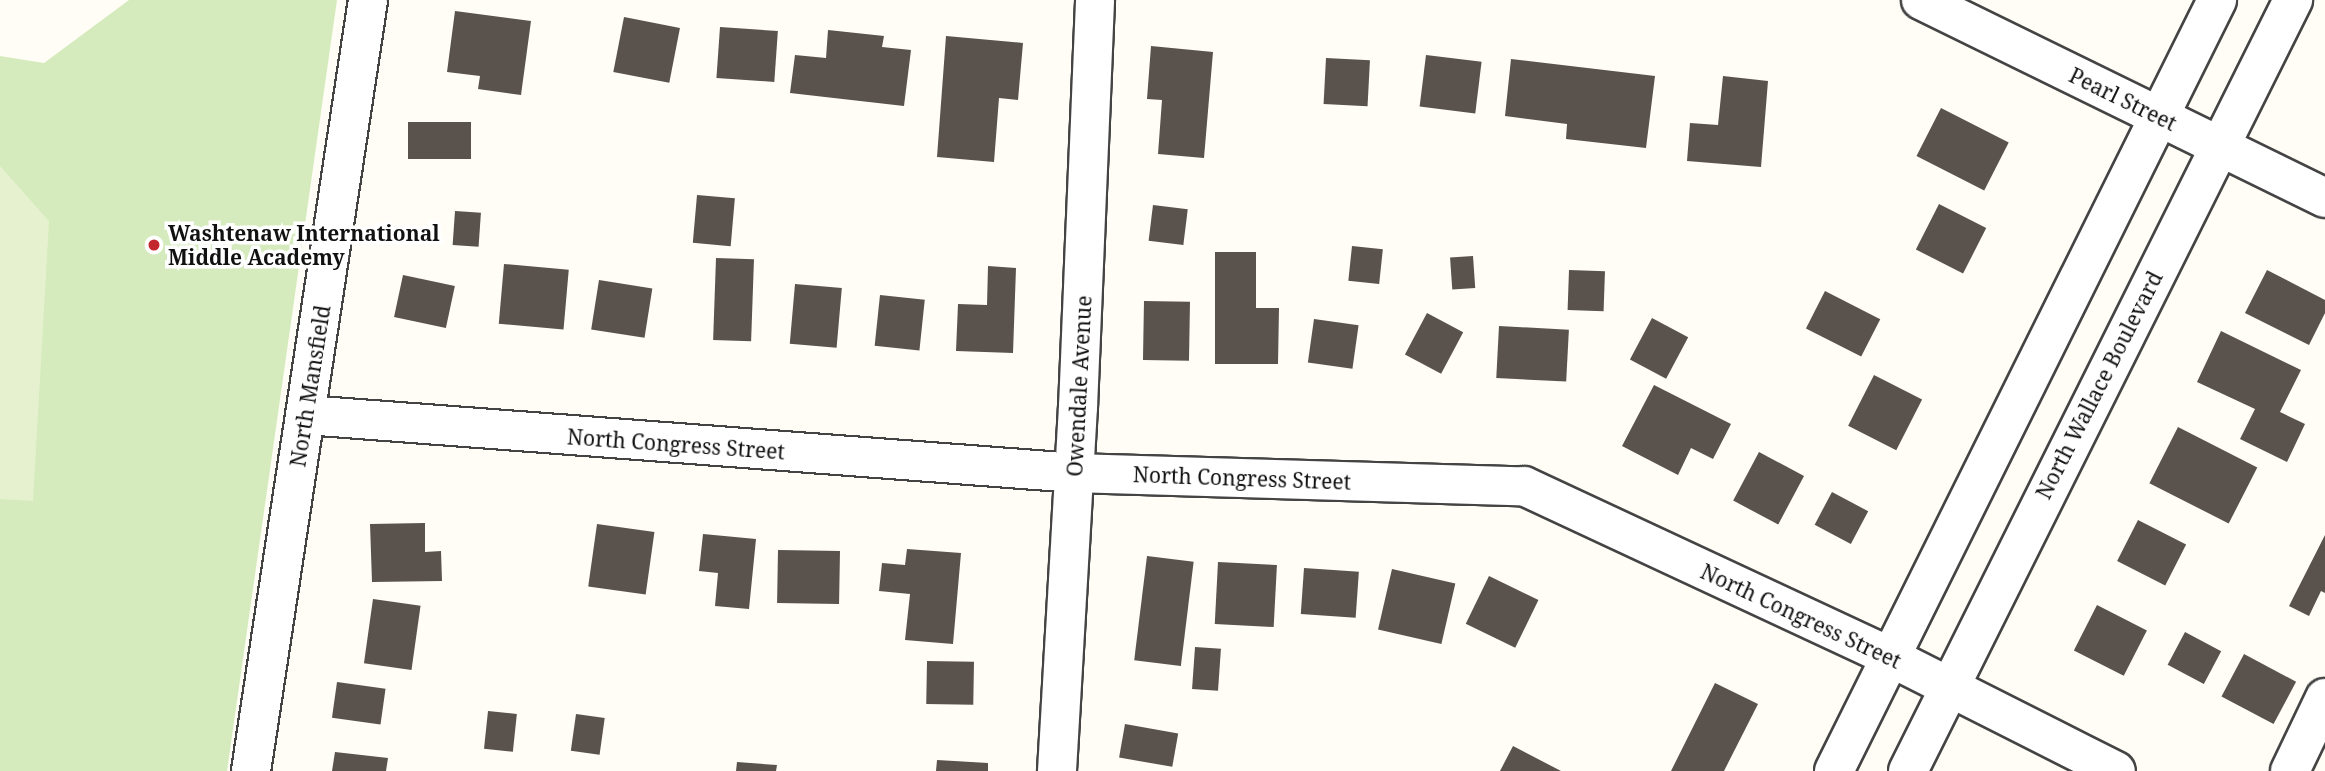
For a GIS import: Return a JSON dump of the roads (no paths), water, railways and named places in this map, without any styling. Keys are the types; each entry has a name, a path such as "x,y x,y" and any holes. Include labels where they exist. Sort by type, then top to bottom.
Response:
{"street":[{"name":"North Mansfield","path":"251,771 368,0"},
{"name":"Owendale Avenue","path":"1057,771 1075,473 1095,0"},
{"name":"Pearl Street","path":"1921,0 2325,198"},
{"path":"1834,771 2217,0"},
{"name":"North Wallace Boulevard","path":"1908,771 1948,685 2293,0"},
{"name":"North Congress Street","path":"306,415 1075,473 1524,486 1890,657 2116,771"},
{"path":"2290,771 2325,698"}],"place":[{"name":"Washtenaw International Middle Academy","path":"154,245"}]}
